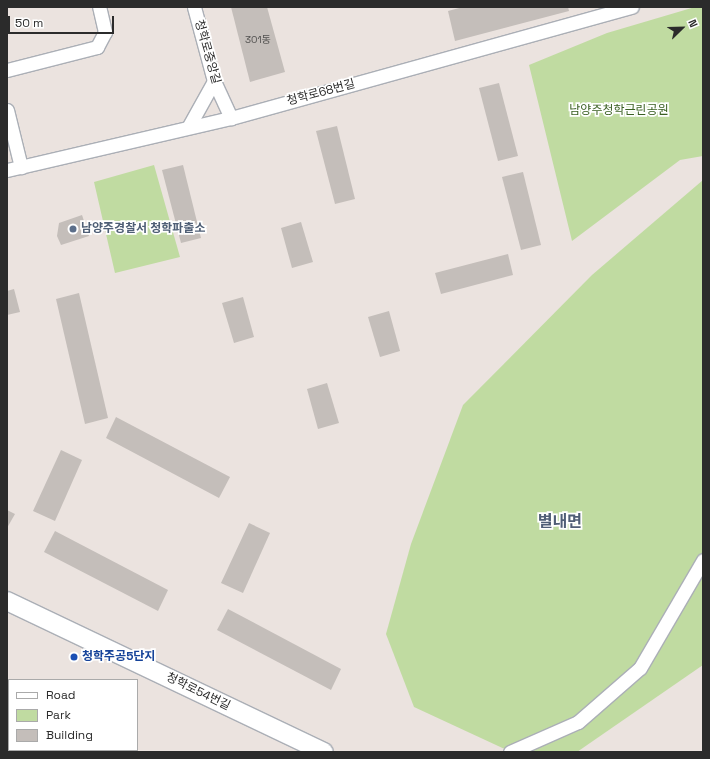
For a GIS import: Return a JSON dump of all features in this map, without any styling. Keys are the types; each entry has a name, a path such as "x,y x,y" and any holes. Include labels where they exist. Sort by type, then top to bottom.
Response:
{"street":[{"path":"7,70 97,47 105,32 99,7"},
{"name":"청학로중앙길","path":"194,7 214,81 231,118"},
{"name":"청학로68번길","path":"7,170 189,126 231,118 632,7"},
{"path":"189,126 214,81"},
{"path":"7,110 21,167"},
{"path":"510,752 578,722 640,668 703,560"},
{"name":"청학로54번길","path":"7,601 324,752"}],"green space":[{"name":"남양주청학근린공원","path":"695,7 703,7 703,156 680,160 572,241 529,65 607,33"},
{"path":"154,165 180,257 115,273 94,182"},
{"path":"703,180 703,665 577,752 511,752 414,707 386,634 411,544 463,405 592,275"}],"building":[{"path":"231,7 267,7 285,72 250,82"},
{"path":"463,7 568,7 569,11 455,41 448,11"},
{"path":"499,83 518,156 498,161 479,88"},
{"path":"337,126 355,199 335,204 316,131"},
{"path":"183,165 201,238 181,243 162,170"},
{"path":"523,172 541,245 521,250 502,177"},
{"name":"남양주경찰서 청학파출소","path":"82,215 89,236 61,245 57,236 59,223"},
{"path":"301,222 313,262 292,268 281,228"},
{"path":"508,254 513,275 441,294 435,273"},
{"path":"14,289 20,312 7,315 7,291"},
{"path":"79,293 108,418 85,424 56,299"},
{"path":"243,297 254,337 234,343 222,303"},
{"path":"389,311 400,351 380,357 368,317"},
{"path":"327,383 339,423 318,429 307,389"},
{"path":"116,417 230,477 219,498 106,438"},
{"path":"61,450 82,460 55,521 33,511"},
{"path":"7,510 15,514 7,528"},
{"path":"249,523 270,533 243,593 221,583"},
{"path":"55,531 168,590 158,611 44,552"},
{"path":"228,609 341,669 331,690 217,630"}],"place":[{"name":"남양주경찰서 청학파출소","path":"73,229"},
{"name":"청학주공5단지","path":"74,657"}],"district":[{"name":"별내면","path":"560,522"}]}
